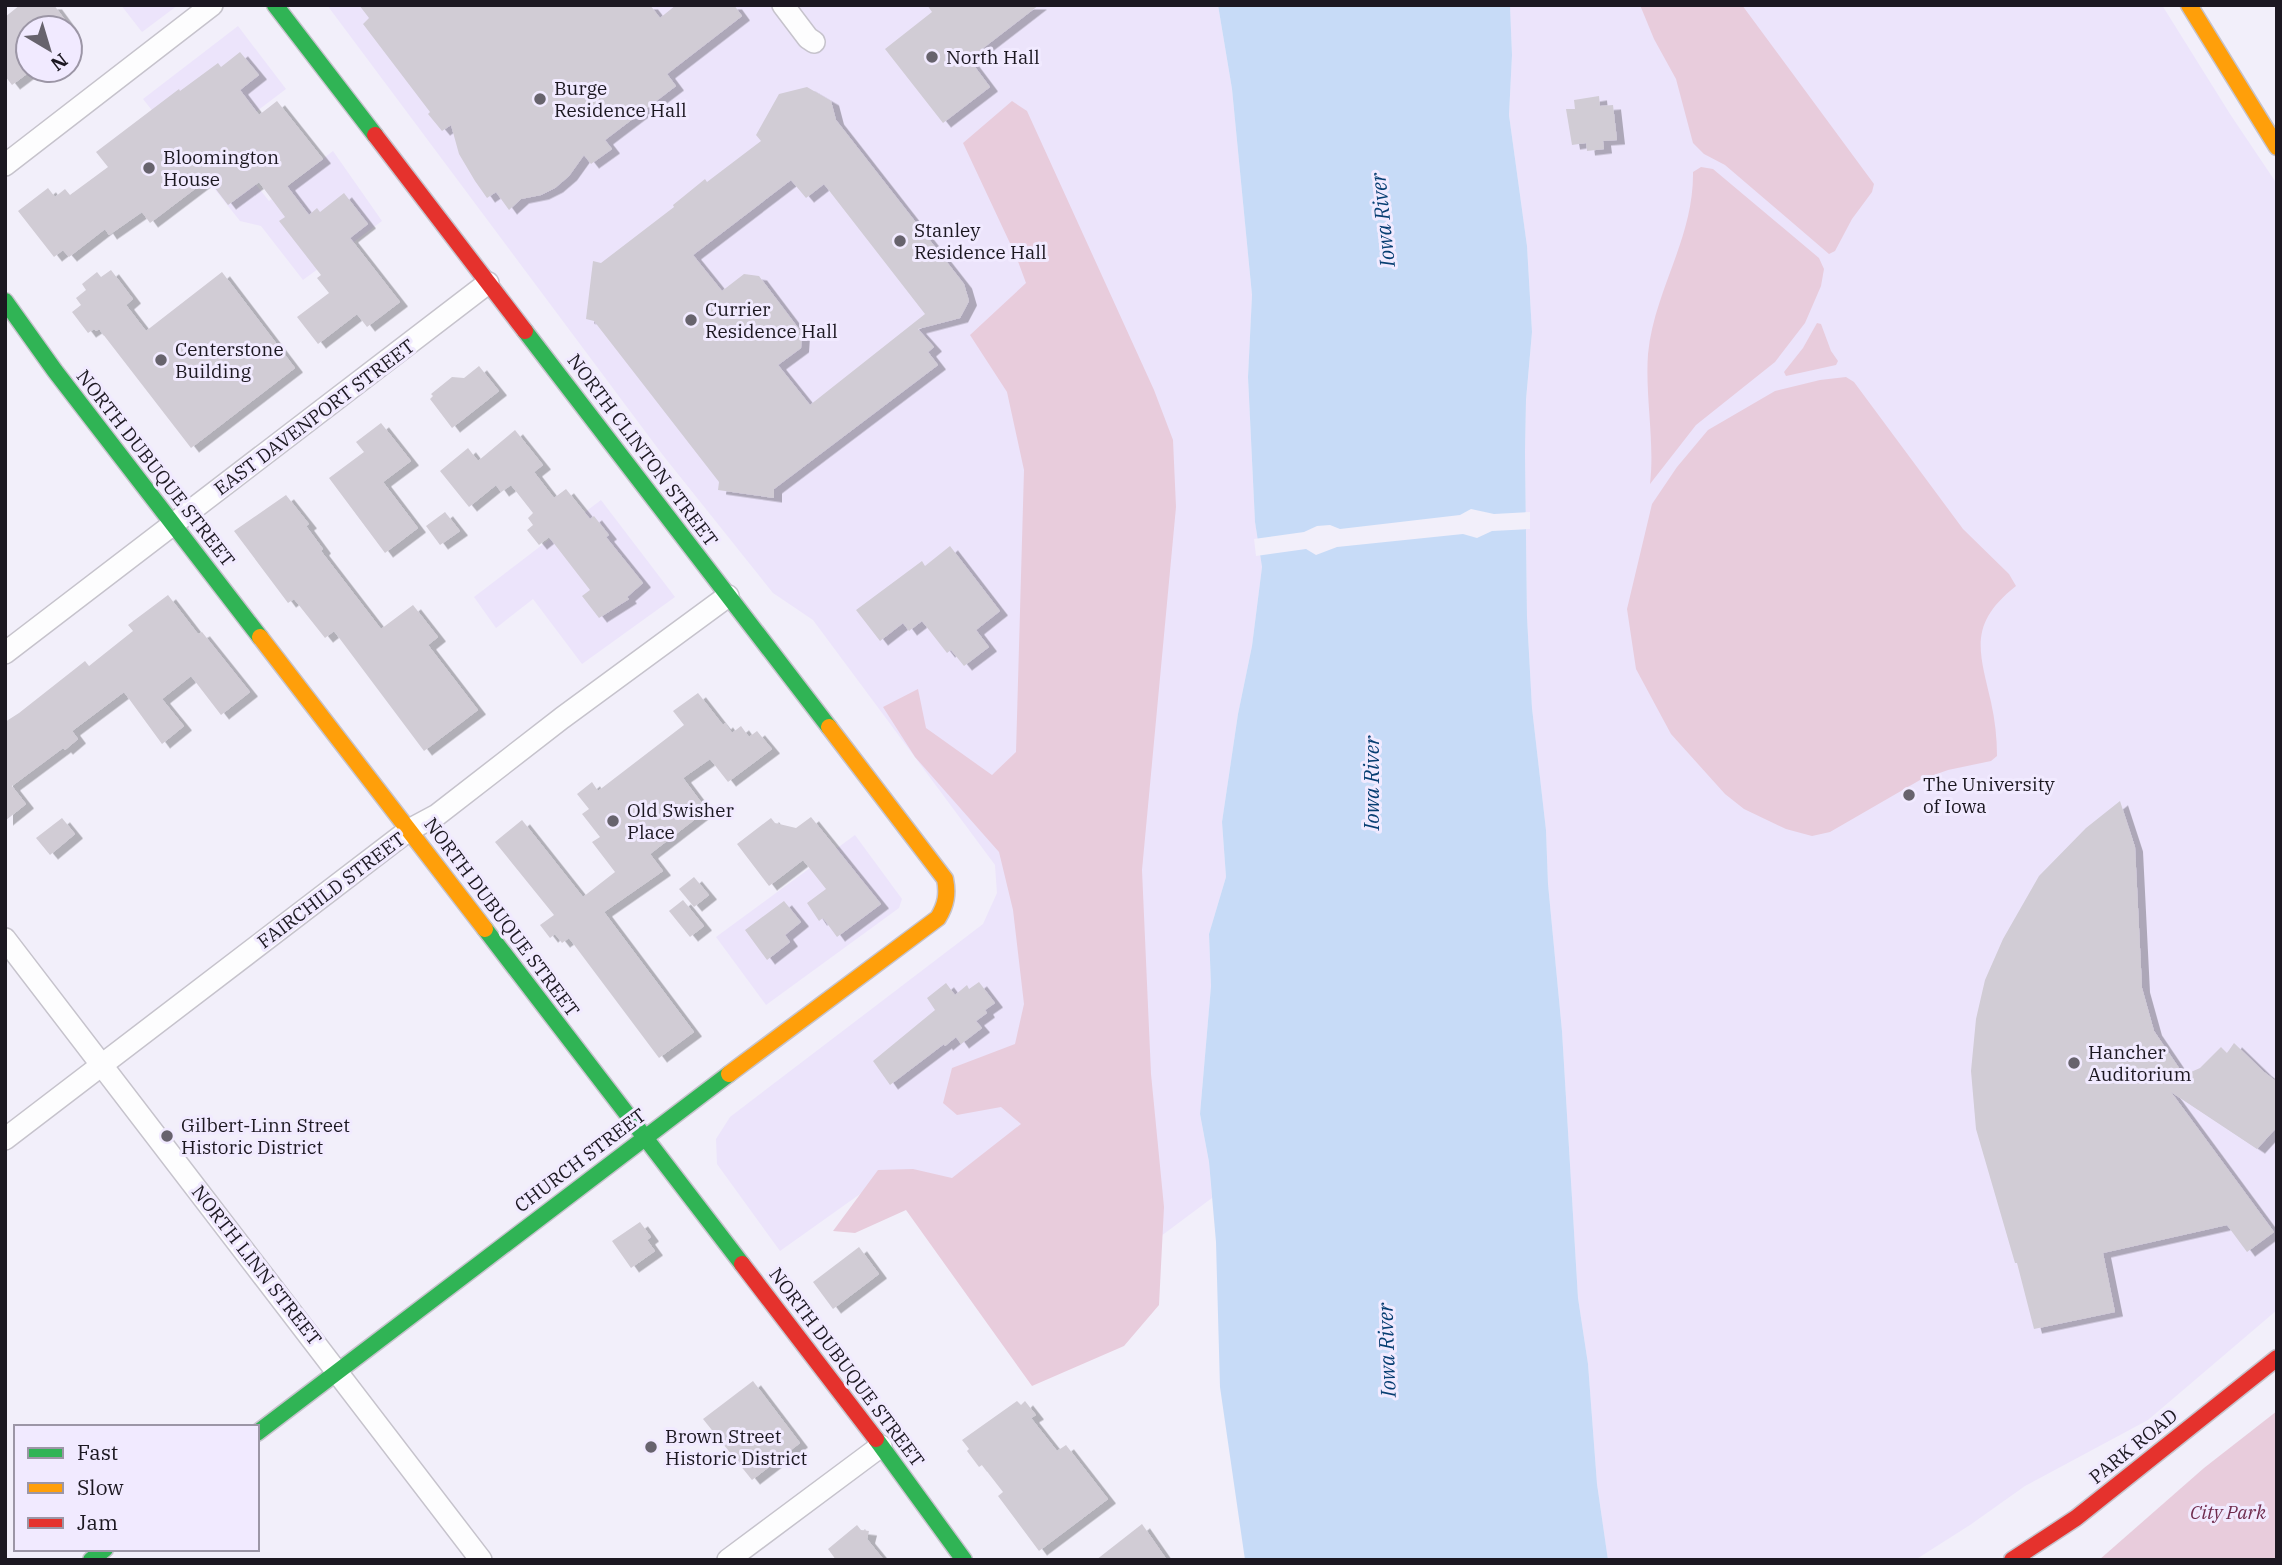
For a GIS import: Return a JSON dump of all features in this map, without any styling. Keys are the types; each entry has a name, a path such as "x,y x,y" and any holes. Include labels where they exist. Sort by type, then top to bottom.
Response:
{"street":[{"path":"5,165 212,5"},
{"name":"NORTH CLINTON STREET","path":"275,5 945,879 947,905 938,918 930,923"},
{"path":"783,5 808,38 814,41"},
{"path":"2189,5 2277,146"},
{"name":"EAST DAVENPORT STREET","path":"5,653 488,283"},
{"name":"NORTH DUBUQUE STREET","path":"5,301 55,371 881,1446 964,1560"},
{"name":"FAIRCHILD STREET","path":"5,1139 409,830 437,815 562,718 728,596"},
{"name":"CHURCH STREET","path":"259,1431 930,923"},
{"name":"NORTH LINN STREET","path":"5,939 481,1560"},
{"name":"PARK ROAD","path":"2012,1560 2076,1518 2277,1358"},
{"path":"728,1560 881,1446"}],"shaded area":[{"path":"121,5 178,5 142,32"},
{"path":"327,5 1218,5 1232,89 1252,295 1248,377 1255,522 1262,567 1252,646 1238,714 1222,822 1226,877 1209,934 1211,986 1200,1114 1209,1162 1212,1198 1019,1342 891,1172 780,1251 717,1164 716,1139 730,1117 983,924 997,893 995,865 813,620 773,593 662,454"},
{"name":"The University of Iowa","path":"1510,5 2162,5 2277,184 2277,1310 2148,1420 2025,1486 1915,1560 1608,1560 1597,1484 1588,1364 1578,1298 1562,1031 1548,884 1546,830 1532,708 1527,617 1525,452 1532,332 1527,246 1509,115 1512,55"},
{"path":"238,26 286,89 220,139 269,201 333,151 382,221 303,280 261,226 240,221 143,99"},
{"path":"601,500 675,597 582,664 533,599 496,628 474,597"},
{"path":"855,835 902,899 899,908 766,1005 716,937"}],"green space":[{"path":"1640,5 1742,5 1874,184 1872,192 1852,219 1835,251 1829,254 1725,165 1704,154 1693,143 1676,79 1654,39"},
{"path":"1012,101 1027,111 1154,390 1173,440 1176,507 1142,870 1151,1074 1164,1207 1159,1305 1124,1346 1032,1386 906,1210 855,1233 833,1231 878,1170 913,1169 952,1178 1021,1124 1001,1107 957,1115 943,1103 952,1068 1015,1044 1024,1004 1013,910 999,852 915,757 883,707 918,689 926,728 992,775 1016,752 1024,470 1007,392 970,335 1026,283 963,143"},
{"path":"1701,167 1713,169 1819,258 1824,269 1821,286 1805,323 1775,362 1696,425 1650,484 1648,354 1658,308 1687,219 1693,172"},
{"path":"1817,323 1821,324 1831,351 1838,361 1836,365 1786,376 1784,372 1803,348"},
{"path":"1846,377 1854,382 1963,529 2009,574 2016,586 1990,613 1981,639 1983,667 1995,722 1997,756 1991,761 1948,770 1920,780 1830,832 1812,836 1786,829 1744,809 1725,794 1671,734 1636,669 1627,609 1652,504 1677,467 1708,430 1775,391"},
{"name":"City Park","path":"2277,1411 2277,1560 2099,1560 2204,1468"}],"water":[{"name":"Iowa River","path":"1218,5 1510,5 1512,55 1509,115 1527,246 1532,332 1525,452 1527,617 1532,708 1546,830 1548,884 1562,1031 1578,1298 1588,1364 1597,1484 1608,1560 1245,1560 1220,1387 1216,1242 1209,1162 1200,1114 1211,986 1209,934 1226,877 1222,822 1238,714 1252,646 1262,567 1255,522 1248,377 1252,295 1232,89"}],"pier":[{"path":"1471,509 1494,514 1530,512 1530,529 1492,531 1477,538 1463,534 1337,547 1316,555 1306,549 1256,556 1254,539 1304,532 1317,526 1330,525 1340,529 1460,515"}],"building":[{"path":"20,5 54,5 61,14 14,14 12,85 5,76 5,17"},
{"name":"Burge Residence Hall","path":"359,5 650,5 660,18 676,5 734,5 742,16 667,74 676,86 605,140 612,149 591,164 584,155 569,176 555,188 541,195 521,199 509,210 496,192 487,198 459,154 451,125 442,131 428,114 430,112 363,24 369,18"},
{"name":"North Hall","path":"927,5 1039,5 969,59 990,87 943,123 885,49 932,12"},
{"path":"240,52 259,75 240,90 259,115 277,101 323,159 287,186 309,215 317,208 320,212 344,193 368,224 350,238 400,302 367,327 357,314 318,344 297,317 329,293 317,278 321,275 279,221 285,217 259,182 228,205 208,179 150,223 142,212 109,235 105,229 69,257 63,250 54,257 18,211 48,188 55,197 65,189 70,195 108,167 96,152 179,89 180,91 218,63 221,67"},
{"name":"Currier Residence Hall","path":"807,87 831,101 836,120 964,284 969,301 960,318 918,329 934,347 928,352 938,365 774,489 774,498 718,490 719,482 594,321 586,319 593,261 601,263 674,207 673,205 705,179 707,182 761,141 756,135 779,94","holes":["791,180 806,198 824,184 925,314 810,405 778,365 801,348 802,333 759,276 744,274 722,291 693,255"]},
{"path":"1599,96 1600,106 1613,105 1617,140 1603,141 1604,149 1587,151 1586,143 1572,145 1566,109 1575,109 1574,100"},
{"name":"Centerstone Building","path":"111,270 133,299 126,305 146,331 222,272 295,368 191,448 99,329 88,333 72,312 81,305 76,298 86,290 82,284 97,272 101,277"},
{"path":"479,366 499,391 452,428 430,399 433,396 431,394 452,377 464,378"},
{"path":"381,423 411,461 383,482 418,528 385,553 329,478 364,452 356,442"},
{"path":"515,430 543,465 534,472 554,498 566,489 590,519 594,516 609,535 606,537 643,583 627,597 629,599 599,618 582,596 590,590 549,537 539,545 527,530 533,525 528,518 533,513 511,485 501,492 496,485 469,507 440,471 468,448 478,461"},
{"path":"286,495 309,524 306,526 323,549 321,551 381,629 413,605 438,637 428,645 478,710 424,751 334,631 325,638 294,599 288,603 234,531"},
{"path":"445,512 460,531 440,545 426,526"},
{"path":"950,546 1000,611 976,630 989,647 964,666 951,650 947,653 922,621 909,631 903,623 880,641 856,610 922,561 925,566"},
{"path":"168,595 198,634 202,632 250,692 221,715 191,676 162,699 184,726 162,744 124,692 72,731 78,739 65,750 63,748 12,786 26,804 5,821 5,722 85,661 89,666 133,631 128,625"},
{"path":"698,693 732,733 741,726 749,737 757,731 772,749 728,782 710,759 683,778 707,810 650,854 663,871 604,912 694,1032 659,1058 569,938 562,943 555,934 550,938 540,925 554,915 495,842 522,820 583,897 615,872 592,842 600,837 582,814 589,809 577,794 592,782 598,791 684,725 673,711"},
{"name":"Hancher Auditorium","path":"2120,801 2135,847 2142,988 2154,1031 2179,1068 2191,1072 2200,1068 2221,1047 2227,1053 2234,1043 2277,1082 2277,1127 2257,1149 2171,1092 2274,1232 2247,1252 2227,1225 2103,1253 2115,1312 2034,1329 1976,1129 1971,1071 1976,1019 1985,980 2003,939 2039,876 2086,828"},
{"path":"811,817 881,904 837,937 823,918 819,921 807,903 826,889 803,860 769,886 737,844 771,818 775,823 796,828"},
{"path":"62,818 75,834 50,855 36,838"},
{"path":"694,877 709,895 694,907 679,889"},
{"path":"683,900 704,926 690,937 669,911"},
{"path":"784,901 801,922 785,935 790,942 767,960 745,930"},
{"path":"979,982 995,1003 976,1021 982,1028 961,1044 956,1037 945,1046 944,1044 890,1085 873,1061 935,1010 927,998 946,983 955,995 967,985 969,989"},
{"path":"640,1222 651,1237 647,1240 655,1251 631,1268 612,1241"},
{"path":"859,1247 879,1274 833,1309 813,1282"},
{"path":"753,1381 800,1443 752,1480 703,1419"},
{"path":"1017,1401 1021,1405 1025,1401 1036,1415 1031,1418 1057,1451 1066,1445 1108,1499 1039,1551 998,1496 1003,1492 982,1465 979,1467 962,1440"},
{"path":"1142,1524 1167,1560 1096,1560"},
{"path":"857,1525 861,1530 869,1531 867,1539 884,1560 836,1560 828,1549"}],"traffic: fast":[{"path":"275,5 375,135"},
{"path":"5,301 55,371 260,637"},
{"path":"525,331 829,727"},
{"path":"485,929 742,1264"},
{"path":"259,1431 729,1074"},
{"path":"876,1439 964,1560"},
{"path":"91,1560 102,1551"}],"traffic: slow":[{"path":"2189,5 2277,147"},
{"path":"260,637 485,929"},
{"path":"729,1074 938,918 945,904 945,879 829,727"}],"traffic: jam":[{"path":"375,135 525,331"},
{"path":"742,1264 876,1439"},
{"path":"2012,1560 2076,1518 2277,1358"}],"place":[{"name":"North Hall","path":"932,57"},
{"name":"Burge Residence Hall","path":"540,99"},
{"name":"Bloomington House","path":"149,168"},
{"name":"Stanley Residence Hall","path":"900,241"},
{"name":"Currier Residence Hall","path":"691,320"},
{"name":"Centerstone Building","path":"161,360"},
{"name":"The University of Iowa","path":"1909,795"},
{"name":"Old Swisher Place","path":"613,821"},
{"name":"Hancher Auditorium","path":"2074,1063"},
{"name":"Gilbert-Linn Street Historic District","path":"167,1136"},
{"name":"Brown Street Historic District","path":"651,1447"}]}
